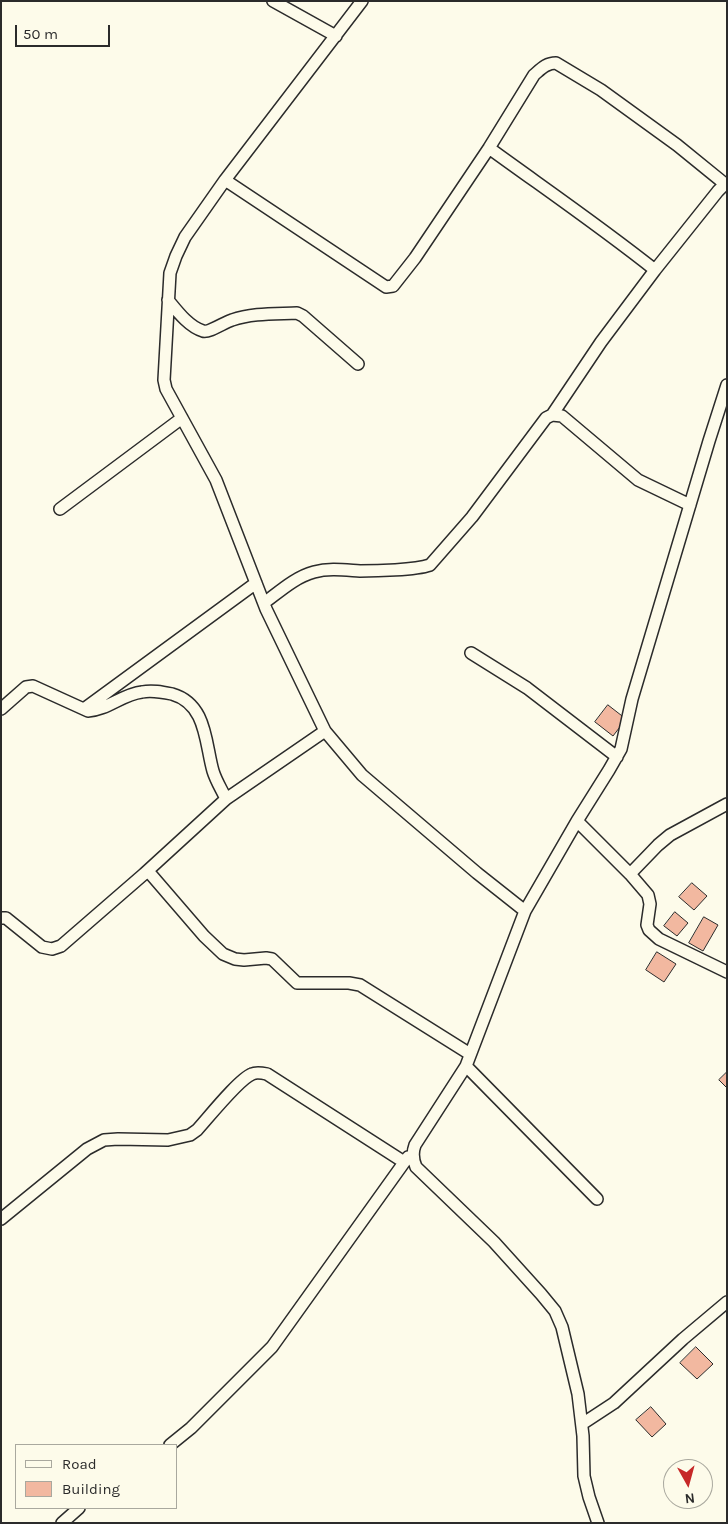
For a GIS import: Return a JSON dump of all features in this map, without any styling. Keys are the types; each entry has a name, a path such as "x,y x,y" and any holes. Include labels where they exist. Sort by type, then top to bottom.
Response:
{"street":[{"path":"273,1 336,36"},
{"path":"362,1 225,180 185,237 170,273 164,380 166,389 216,480 264,603 324,731 362,775 477,873 525,911"},
{"path":"225,180 386,287 390,287 393,286 415,258 489,148 534,75 543,66 556,63 601,90 677,144 726,184 718,191 655,270 601,342 552,416"},
{"path":"489,148 615,238 655,270"},
{"path":"168,300 192,325 203,331 240,317 297,313 303,316 358,364"},
{"path":"171,1444 191,1428 272,1347 413,1150 466,1066 525,911 577,821 617,757 624,740 632,699 727,385"},
{"path":"264,603 299,578 314,572 340,568 361,571 402,569 423,567 430,564 472,518 546,418 552,416 562,416 638,480 690,504"},
{"path":"60,509 182,418"},
{"path":"84,709 256,583"},
{"path":"471,652 527,688 617,757"},
{"path":"1,709 26,687 33,686 88,711 142,691 161,691 177,696 190,704 200,718 205,732 213,773 226,799"},
{"path":"1,918 6,918 42,947 52,949 61,946 148,871 226,799 324,731"},
{"path":"630,874 670,835 727,804"},
{"path":"577,821 630,874 648,895 650,904 647,925 652,933 659,939 727,972"},
{"path":"148,871 204,936 223,954 235,959 244,960 272,959 297,983 349,982 360,985 470,1054"},
{"path":"466,1066 597,1199"},
{"path":"1,1220 88,1149 104,1140 168,1140 190,1135 197,1130 240,1083 252,1074 267,1074 404,1162"},
{"path":"413,1150 413,1161 416,1167 494,1242 555,1310 564,1336 578,1394 582,1424 584,1476 598,1523"},
{"path":"582,1424 614,1403 683,1339 727,1302"},
{"path":"62,1523 78,1509"}],"building":[{"path":"608,705 626,719 613,736 595,722"},
{"path":"692,883 707,896 694,910 679,897"},
{"path":"675,912 688,923 677,936 664,926"},
{"path":"704,917 718,925 703,951 689,943"},
{"path":"657,952 676,964 664,982 646,970"},
{"path":"727,1072 727,1088 719,1080"},
{"path":"696,1347 713,1364 697,1379 680,1363"},
{"path":"651,1407 666,1424 652,1437 636,1420"}]}
